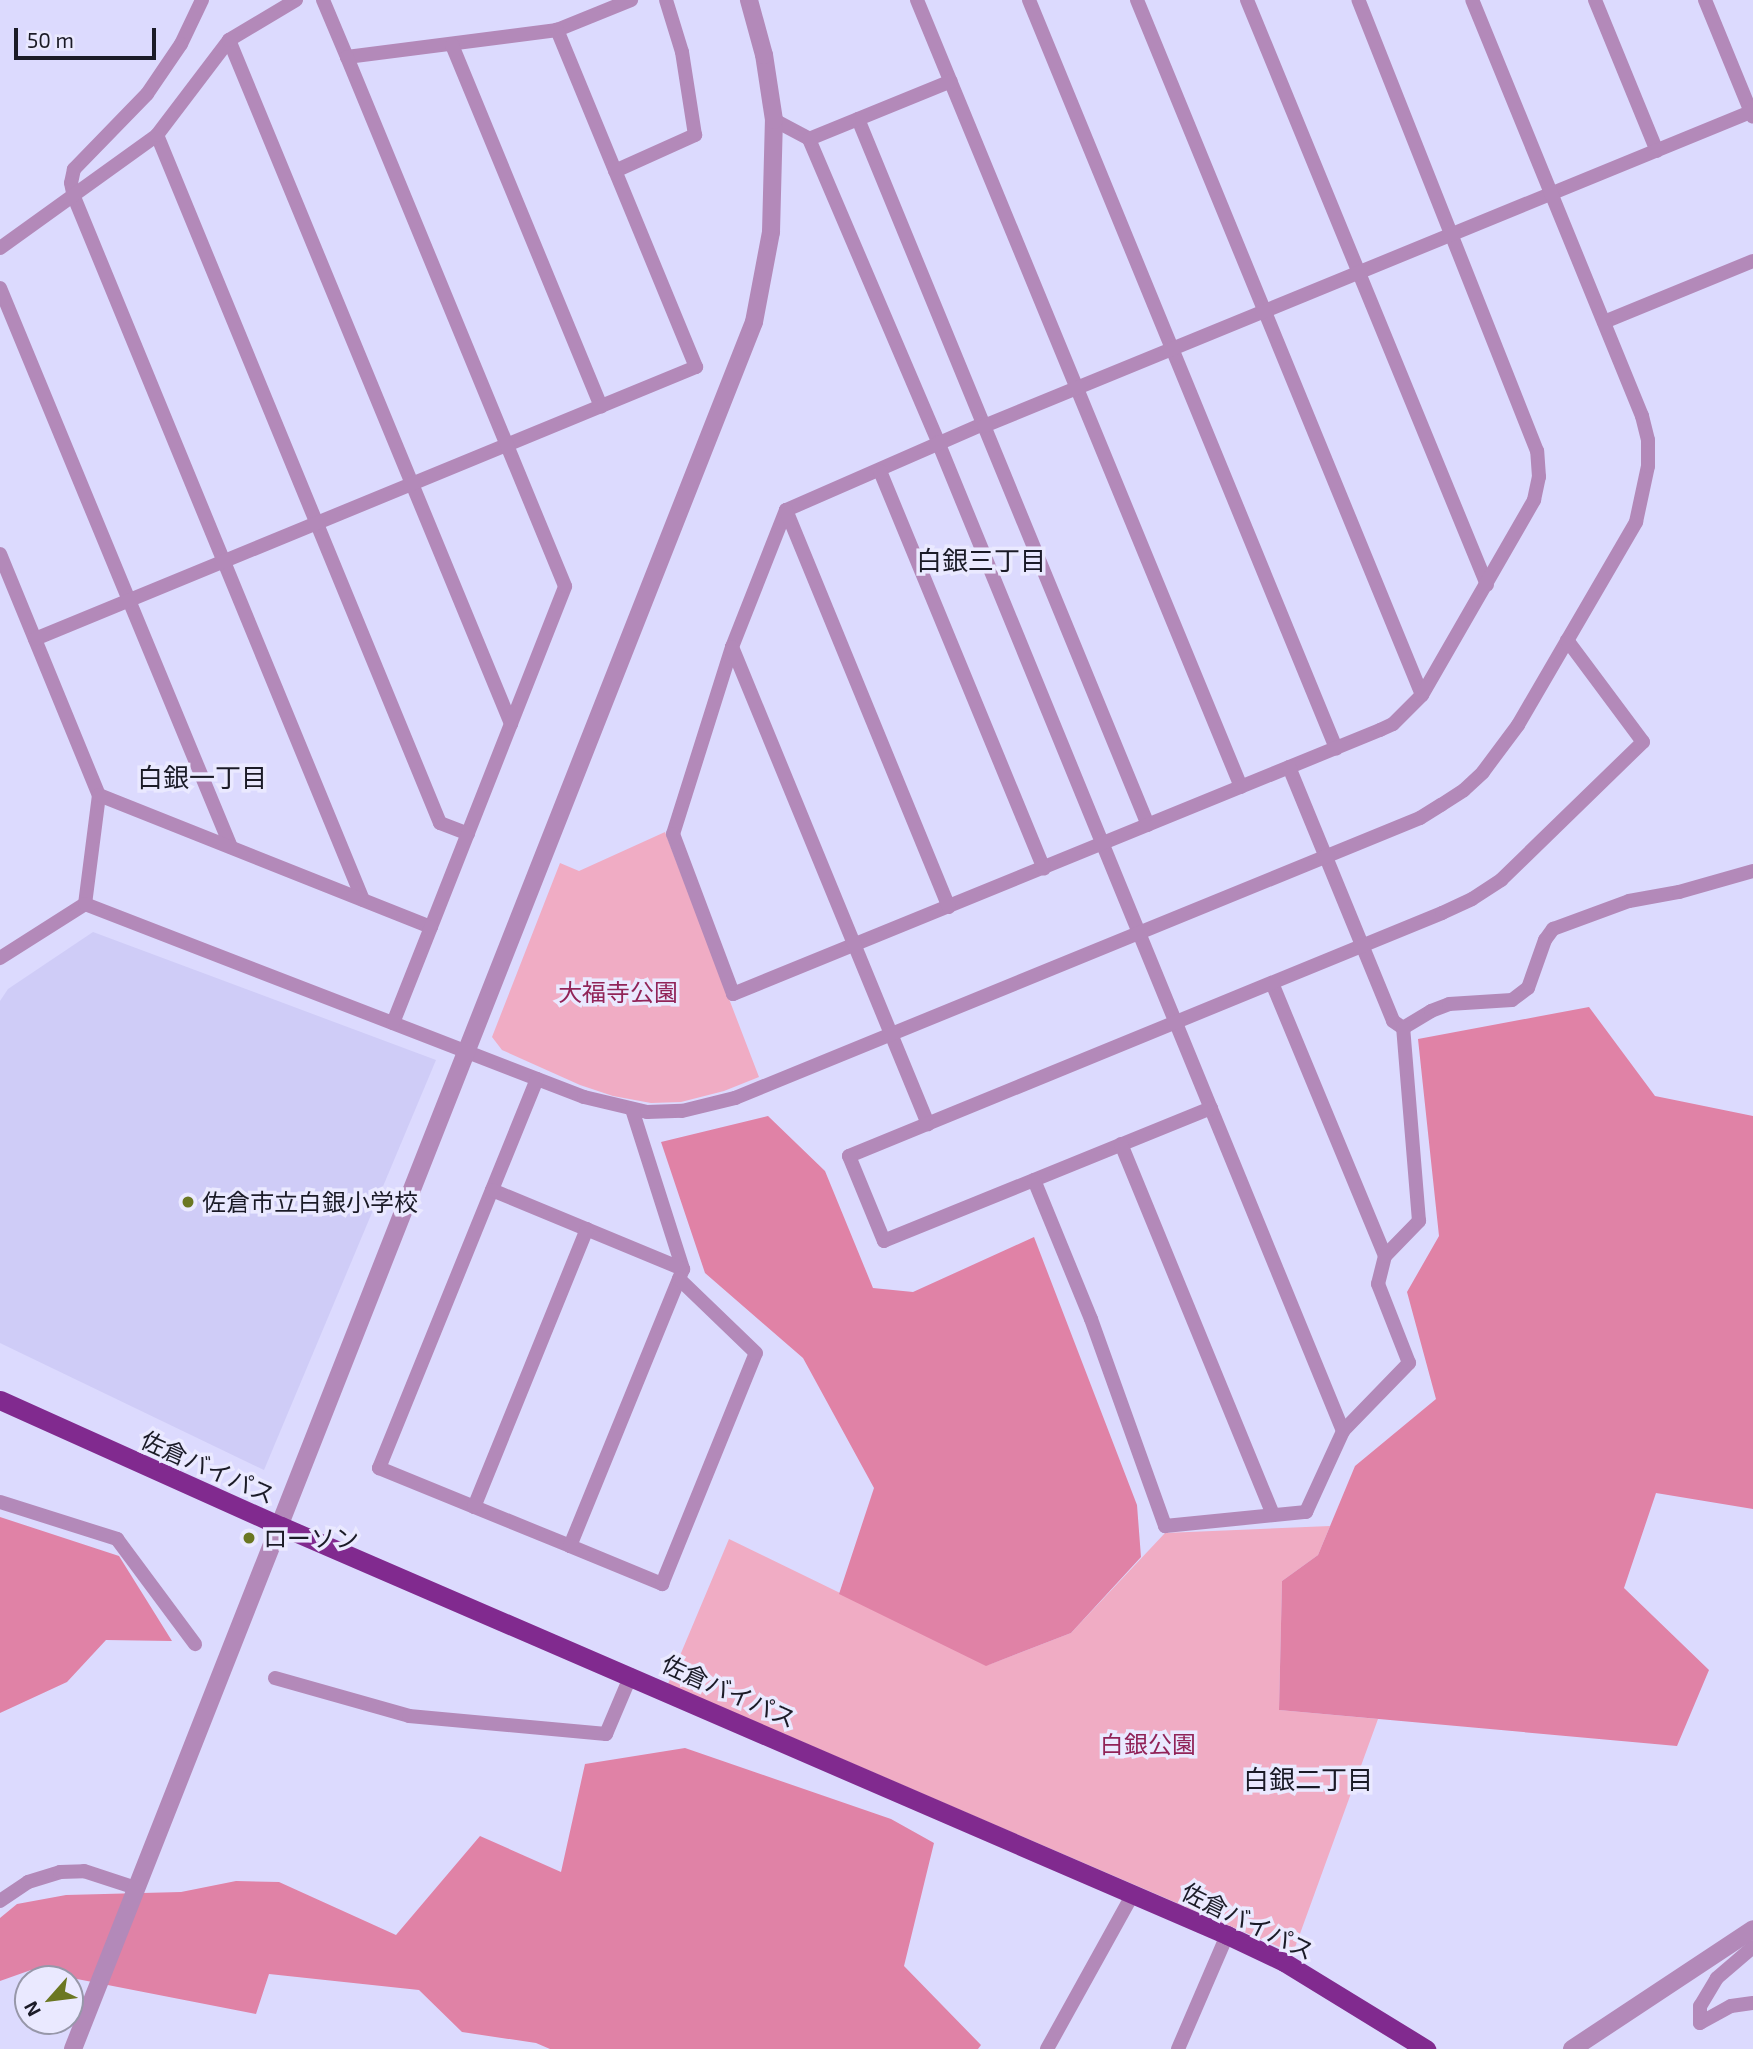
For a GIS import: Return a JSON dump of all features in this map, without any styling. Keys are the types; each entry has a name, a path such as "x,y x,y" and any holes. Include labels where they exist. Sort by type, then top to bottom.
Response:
{"highway":[{"name":"佐倉バイパス","path":"0,1400 281,1526 631,1675 1227,1936 1284,1962 1426,2049"}],"street":[{"path":"202,0 181,44 147,94 74,169 71,183 74,197 363,900"},
{"path":"0,248 158,135 229,40 296,0"},
{"path":"323,0 565,586 393,1023"},
{"path":"346,57 557,30 631,0"},
{"path":"615,171 695,135 682,52 666,0"},
{"path":"73,2049 754,322 771,232 774,120 764,55 749,0"},
{"path":"918,0 1241,787"},
{"path":"1029,0 1336,748"},
{"path":"1137,0 1422,695"},
{"path":"1247,0 1487,585"},
{"path":"1358,0 1452,234 1537,451 1539,478 1534,500 1422,695 1393,724 733,994 673,834 732,647 786,510 880,471 888,463 939,442 1077,388 1359,272 1452,234 1551,194 1657,150 1752,113 1705,0"},
{"path":"86,904 584,1097 632,1109 682,1111 735,1098 1420,818 1464,790 1483,772 1518,725 1636,522 1648,466 1648,440 1642,416 1472,0"},
{"path":"1595,0 1657,150"},
{"path":"35,639 696,367 557,30"},
{"path":"229,40 511,724"},
{"path":"452,45 601,406"},
{"path":"809,139 951,81"},
{"path":"858,119 1147,825"},
{"path":"774,120 809,139 939,442 1343,1431"},
{"path":"158,135 440,823 468,834"},
{"path":"1604,322 1753,261"},
{"path":"0,288 231,847"},
{"path":"880,471 1044,868"},
{"path":"786,510 949,907"},
{"path":"0,554 99,795 86,904"},
{"path":"1211,1108 884,1241 849,1156 1363,946 1462,904 1501,880 1643,742 1567,640"},
{"path":"732,647 928,1124"},
{"path":"1289,767 1393,1021 1403,1028"},
{"path":"99,795 431,927"},
{"path":"1403,1028 1431,1010 1449,1004 1512,1000 1528,988 1545,940 1553,929 1629,901 1679,892 1753,870"},
{"path":"0,958 86,904"},
{"path":"1272,983 1385,1256"},
{"path":"1034,1180 1091,1319 1165,1526 1306,1512 1343,1431 1409,1363 1378,1284 1385,1256 1419,1221 1403,1028"},
{"path":"492,1190 587,1229 681,1274 755,1353 662,1584 379,1468 537,1079"},
{"path":"570,1546 681,1274 632,1109"},
{"path":"1121,1144 1273,1515"},
{"path":"474,1507 587,1229"},
{"path":"0,1502 117,1539 195,1644"},
{"path":"275,1678 409,1716 606,1734 631,1675"},
{"path":"0,1901 28,1882 60,1872 84,1871 136,1888"},
{"path":"1047,2049 1133,1894"},
{"path":"1572,2049 1753,1929"},
{"path":"1178,2049 1227,1936"},
{"path":"1753,1947 1717,1978 1700,2006 1700,2023 1731,2006 1753,2003"}],"shaded area":[{"name":"佐倉市立白銀小学校","path":"93,932 436,1060 264,1470 0,1343 0,1001 8,989"},
{"path":"1589,1007 1655,1096 1753,1116 1753,1509 1656,1493 1624,1588 1709,1670 1677,1746 1279,1710 1282,1581 1318,1555 1355,1466 1436,1399 1407,1292 1439,1236 1418,1039"},
{"path":"768,1116 825,1171 873,1288 913,1292 1034,1237 1137,1505 1141,1557 1071,1633 986,1666 839,1594 874,1488 803,1358 705,1273 661,1142"},
{"path":"0,1517 119,1556 172,1641 106,1640 67,1682 0,1713"},
{"path":"685,1748 891,1819 934,1843 904,1966 981,2045 978,2049 550,2049 536,2043 462,2032 419,1990 269,1974 256,2014 84,1980 84,1965 14,1965 14,1976 0,1981 0,1918 17,1904 66,1895 181,1892 236,1881 279,1882 396,1935 480,1836 561,1872 585,1764"}],"green space":[{"name":"大福寺公園","path":"665,832 759,1077 724,1091 681,1102 651,1103 613,1096 580,1085 502,1050 492,1037 560,863 579,871"},
{"name":"白銀公園","path":"1330,1526 1318,1555 1282,1581 1279,1710 1378,1719 1293,1953 668,1684 729,1539 988,1665 1071,1633 1165,1533"}],"place":[{"name":"佐倉市立白銀小学校","path":"188,1202"},
{"name":"ローソン","path":"249,1538"}],"district":[{"name":"白銀三丁目","path":"981,560"},
{"name":"白銀一丁目","path":"202,777"},
{"name":"白銀二丁目","path":"1308,1779"}]}
